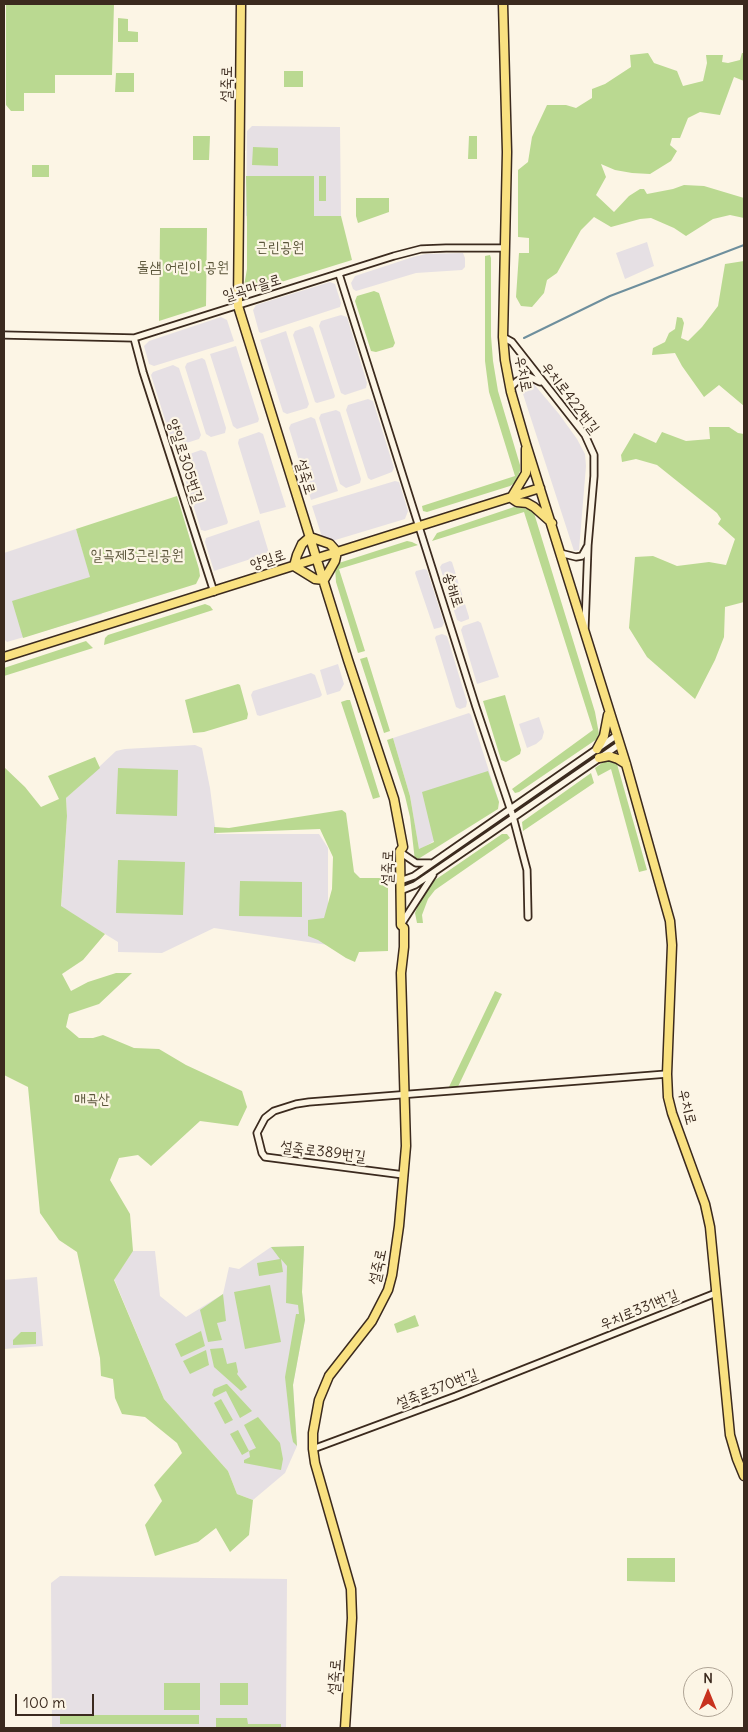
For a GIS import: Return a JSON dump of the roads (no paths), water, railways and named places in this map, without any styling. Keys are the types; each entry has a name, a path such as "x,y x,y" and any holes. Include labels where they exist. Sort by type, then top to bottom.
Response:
{"main road":[{"name":"설죽로","path":"241,4 238,306 394,799 403,847 400,852 400,891 401,925 404,928 401,973 406,1146 399,1226 391,1282 372,1321 334,1370 323,1389 315,1419 313,1449 321,1486 351,1588 351,1631 345,1728"},
{"name":"우치로","path":"503,4 507,152 503,337 505,360 510,388 526,444 620,744 672,928 667,1074 668,1097 705,1204 730,1435 744,1476"},
{"path":"526,444 526,472 511,498 517,502 534,506 552,523"},
{"name":"양일로","path":"4,657 540,488"},
{"path":"310,537 330,544 337,552 335,561 324,580 316,579 294,566 296,555 302,544 310,537"},
{"path":"597,749 607,727 609,711"},
{"path":"599,758 609,756 618,758 626,764"}],"street":[{"name":"일곡마을로","path":"4,335 134,338 421,249 505,248"},
{"name":"송해로","path":"339,274 486,740 513,817 527,870 528,917"},
{"name":"우치로422번길","path":"503,337 512,342 585,435 594,455 584,631"},
{"name":"양일로305번길","path":"134,338 143,372 214,592"},
{"path":"510,388 517,381 528,376 544,384"},
{"path":"560,553 576,557 582,556 588,545"},
{"path":"400,881 414,876 617,735"},
{"path":"400,891 438,869 620,744"},
{"path":"400,852 416,863 432,863"},
{"path":"401,925 438,869"},
{"path":"405,1095 667,1074"},
{"name":"설죽로389번길","path":"404,1175 265,1156 262,1153 257,1133 264,1118 296,1104 405,1095"},
{"name":"우치로331번길","path":"570,1350 716,1293"},
{"name":"설죽로370번길","path":"313,1449 447,1399 570,1350"}],"waterway":[{"path":"524,338 610,296 744,245"}],"park label":[{"name":"근린공원","path":"280,248"},
{"name":"돌샘 어린이 공원","path":"183,268"},
{"name":"일곡제3근린공원","path":"137,556"},
{"name":"매곡산","path":"92,1100"}]}
